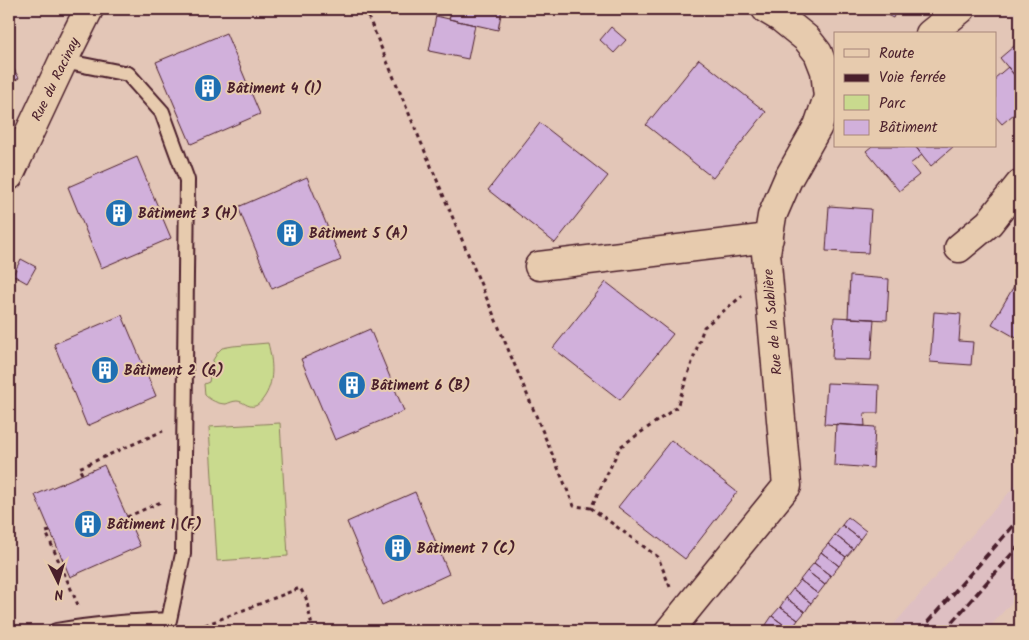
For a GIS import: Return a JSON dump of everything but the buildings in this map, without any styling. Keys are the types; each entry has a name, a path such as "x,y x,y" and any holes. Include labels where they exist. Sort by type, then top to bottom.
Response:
{"street":[{"name":"Rue du Racinay","path":"9,176 63,61 90,9"},
{"name":"Rue de la Sablière","path":"675,623 787,486 766,253 772,216 788,179 818,126 831,96 818,53 807,39 781,18 766,9"},
{"path":"932,32 961,9"},
{"path":"959,248 990,223 1020,184"},
{"path":"539,266 768,238"}],"lane":[{"path":"56,631 123,622 169,620 183,554 184,492 187,180 162,112 128,74 63,61"}],"path":[{"path":"365,9 574,506 591,508 658,557 675,623"},
{"path":"591,508 620,447 677,407 704,327 768,275"},
{"path":"82,474 79,468 184,422"},
{"path":"127,517 184,492"},
{"path":"50,530 46,532 87,626"},
{"path":"190,631 300,588 306,598 313,631"}],"shaded area":[{"path":"1020,480 1020,593 986,631 888,631"}],"green space":[{"path":"268,343 272,365 270,386 258,404 250,406 237,401 223,404 209,399 205,395 204,384 209,382 213,360 222,348"},
{"path":"280,423 288,556 217,561 209,427"}],"railway":[{"path":"920,631 1020,518"},
{"path":"944,631 1020,545"}],"place":[{"name":"Bâtiment 4 (I)","path":"208,88"},
{"name":"Bâtiment 3 (H)","path":"119,213"},
{"name":"Bâtiment 5 (A)","path":"290,233"},
{"name":"Bâtiment 2 (G)","path":"105,370"},
{"name":"Bâtiment 6 (B)","path":"352,385"},
{"name":"Bâtiment 1 (F)","path":"88,524"},
{"name":"Bâtiment 7 (C)","path":"398,548"}]}
